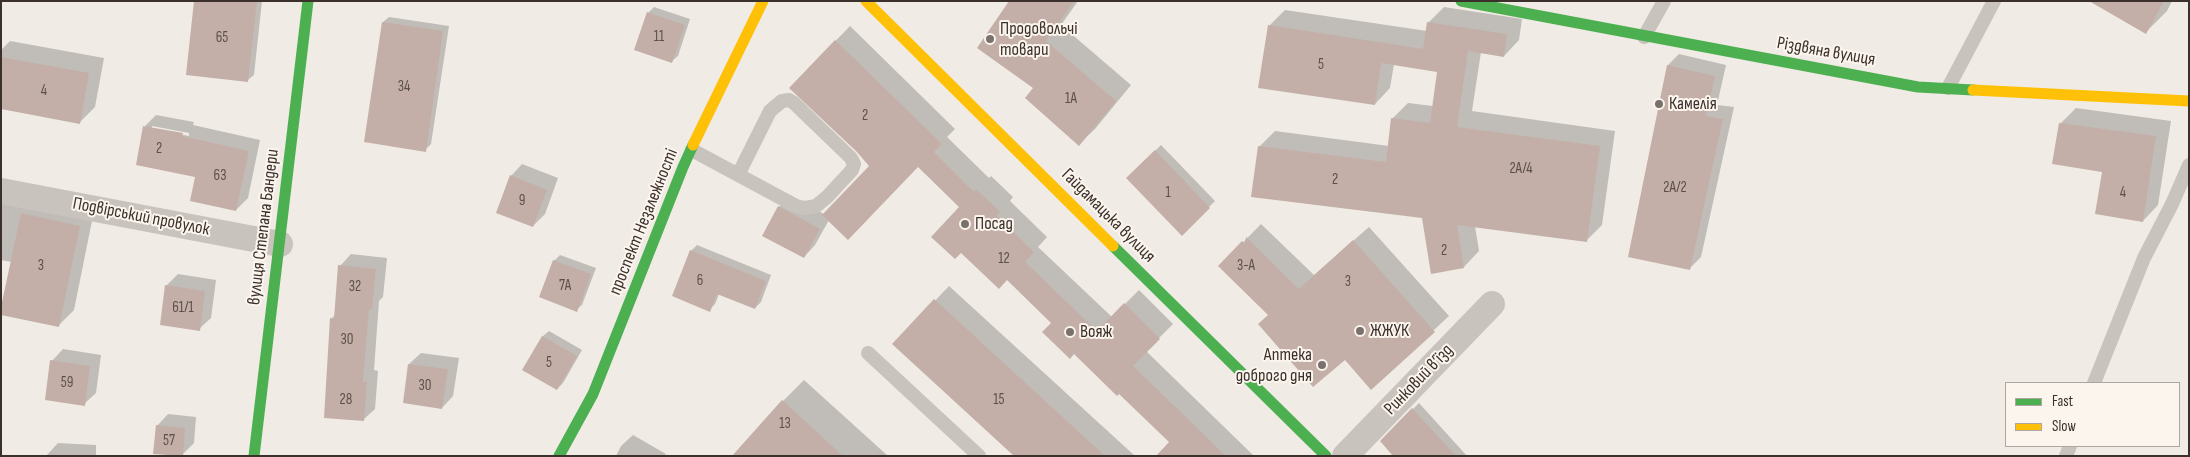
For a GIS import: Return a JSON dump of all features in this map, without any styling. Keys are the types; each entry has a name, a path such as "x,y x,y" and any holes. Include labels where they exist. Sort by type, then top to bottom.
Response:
{"street":[{"name":"вулиця Степана Бандери","path":"254,456 308,1"},
{"name":"проспект Незалежності","path":"558,456 594,394 692,150 763,1"},
{"name":"Гайдамацька вулиця","path":"866,1 1326,456"},
{"name":"Різдвяна вулиця","path":"1461,1 1644,37 1918,86 2189,101"},
{"name":"Подвірський провулок","path":"1,191 280,244"},
{"name":"Ринковий в’їзд","path":"1345,456 1492,304"}],"lane":[{"path":"1644,37 1664,1"},
{"path":"1948,88 1994,1"},
{"path":"692,150 738,175 796,206 805,208 816,206 827,197 852,170 854,164 851,158 794,103 782,100 770,110 738,175"},
{"path":"2094,382 2144,258 2172,204 2189,165"},
{"path":"868,353 979,456"}],"building":[{"path":"194,1 257,1 248,82 186,75"},
{"path":"1009,1 1074,1 1046,41 1116,101 1079,146 1025,98 1033,88 977,48"},
{"path":"2089,1 2164,1 2146,34"},
{"path":"647,12 685,25 672,63 634,50"},
{"path":"382,22 443,31 426,152 364,142"},
{"path":"1427,22 1507,34 1504,57 1468,51 1457,127 1600,146 1587,242 1457,225 1464,268 1431,274 1422,218 1251,197 1258,146 1386,162 1391,118 1430,123 1437,72 1381,63 1375,105 1258,88 1268,25 1423,49"},
{"path":"835,40 942,144 934,152 974,192 976,189 1000,212 997,216 1034,252 1025,262 1097,331 1124,303 1160,339 1133,366 1226,456 1156,456 1169,442 1119,394 1117,396 1074,354 1070,359 1042,332 1051,323 1007,280 999,289 961,253 955,259 931,237 959,207 918,167 848,240 822,215 869,166 857,152 789,88"},
{"path":"1,57 89,73 80,124 1,109"},
{"path":"1667,65 1715,76 1706,116 1723,119 1690,270 1628,257"},
{"path":"2059,123 2156,136 2143,222 2095,214 2102,172 2052,164"},
{"path":"143,126 183,133 182,136 249,151 236,211 190,201 195,177 136,165"},
{"path":"1155,150 1210,208 1182,236 1126,178"},
{"path":"510,175 547,190 533,227 496,213"},
{"path":"778,206 820,229 804,258 762,236"},
{"path":"21,213 80,226 59,327 1,315 1,307"},
{"path":"1246,237 1299,289 1353,240 1435,332 1371,390 1345,360 1313,387 1258,324 1268,315 1218,266 1242,241 1245,244"},
{"path":"690,250 766,281 755,309 717,294 710,312 672,296"},
{"path":"553,260 591,274 577,312 539,297"},
{"path":"338,265 376,269 372,309 369,309 363,382 367,382 364,421 324,418 330,318 334,319"},
{"path":"165,285 205,291 200,331 160,325"},
{"path":"934,299 1105,456 1014,456 892,344"},
{"path":"542,336 577,356 557,390 522,370"},
{"path":"50,360 90,366 85,406 45,400"},
{"path":"408,364 448,369 442,409 403,403"},
{"path":"782,400 843,456 732,456"},
{"path":"1412,408 1456,456 1393,456 1380,441"},
{"path":"156,425 185,428 183,456 153,454"}],"traffic: fast":[{"path":"254,456 308,1"},
{"path":"1461,1 1918,87 1973,90"},
{"path":"559,456 593,394 693,145"},
{"path":"1113,246 1326,456"}],"traffic: slow":[{"path":"693,145 763,1"},
{"path":"866,1 1113,246"},
{"path":"1973,90 2189,101"}],"place":[{"name":"Продовольчі товари","path":"990,39"},
{"name":"Камелія","path":"1659,104"},
{"name":"Посад","path":"965,224"},
{"name":"ЖЖУК","path":"1360,331"},
{"name":"Вояж","path":"1070,332"},
{"name":"Аптека доброго дня","path":"1322,365"}]}
